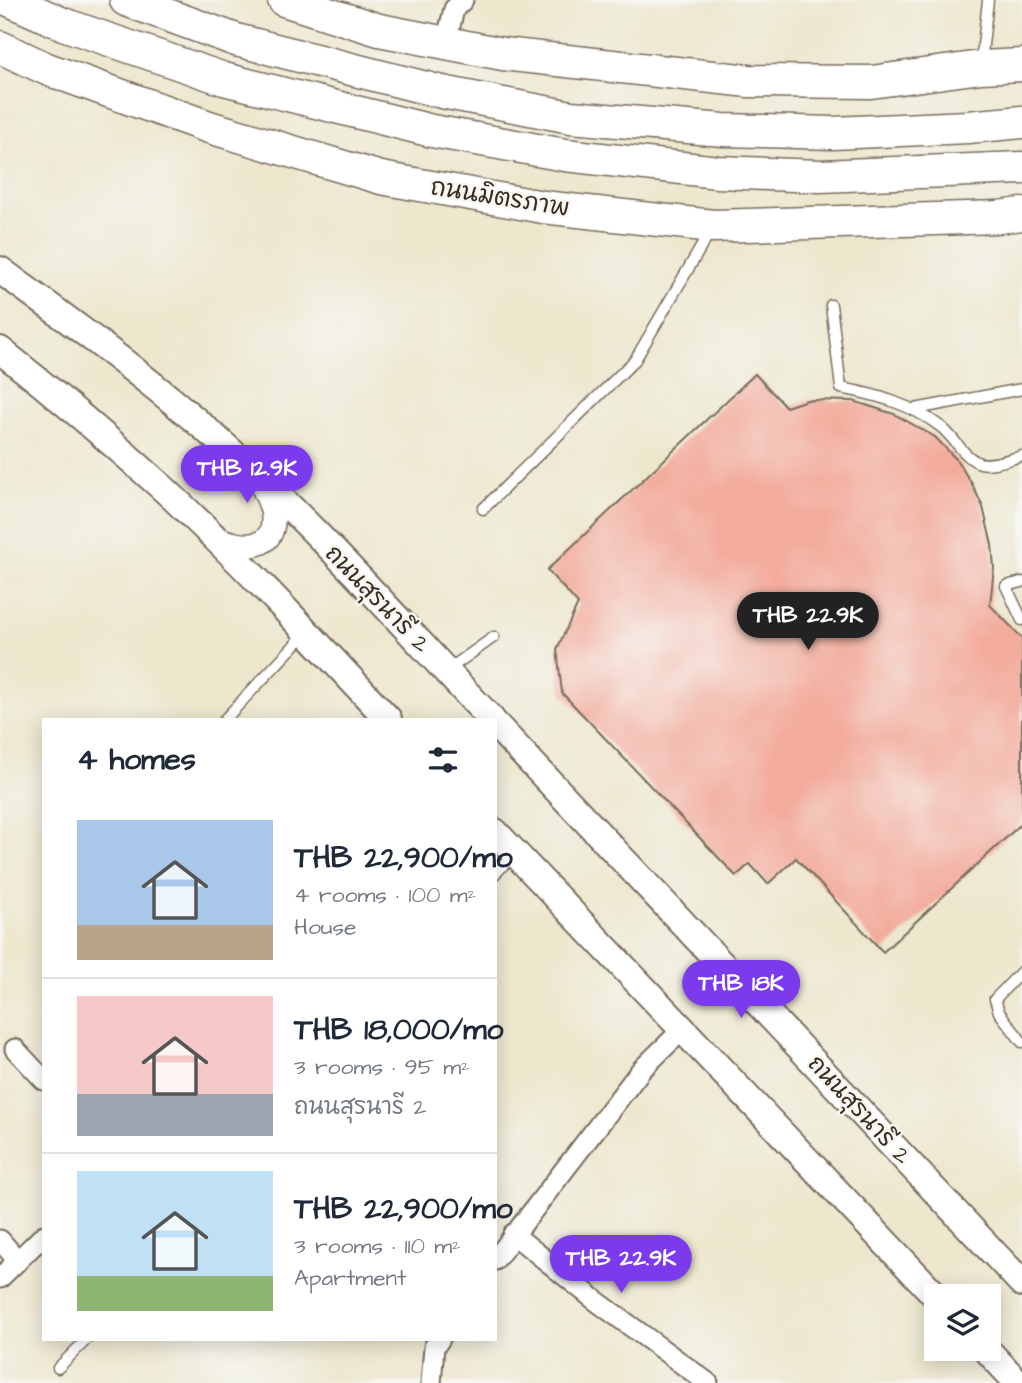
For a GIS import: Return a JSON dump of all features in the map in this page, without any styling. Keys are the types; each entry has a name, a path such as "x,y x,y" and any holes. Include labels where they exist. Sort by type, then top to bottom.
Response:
{"highway":[{"path":"9,0 63,24 224,79 432,131 565,155 718,172 820,176 1022,168"},
{"path":"126,0 236,40 442,92 571,117 723,130 833,133 1022,122"},
{"path":"284,0 379,30 446,43 529,57 749,80 871,82 1022,65"},
{"name":"ถนนมิตรภาพ","path":"0,47 47,69 209,127 381,178 542,207 713,226 1022,214"}],"main road":[{"name":"ถนนสุรนารี 2","path":"0,270 134,369 218,439 490,718"},
{"path":"0,350 102,433 211,535 387,718"},
{"name":"ถนนสุรนารี 2","path":"497,726 1022,1283"},
{"path":"497,834 925,1284"},
{"path":"997,1361 1018,1383"}],"street":[{"path":"446,43 454,9 463,0"},
{"path":"211,535 233,545 249,546 266,539 272,524 268,498 259,479"},
{"path":"497,1257 641,1070 683,1029"},
{"path":"15,1049 42,1078"},
{"path":"513,1234 595,1300 708,1383"},
{"path":"0,1278 42,1237"},
{"path":"0,1240 18,1261"},
{"path":"431,1383 435,1347 439,1341"}],"lane":[{"path":"981,68 988,0"},
{"path":"483,509 635,360 713,226"},
{"path":"831,305 841,388 880,396 915,409 943,428 976,462 988,464 1022,456"},
{"path":"915,409 1022,389"},
{"path":"1022,583 1006,586 1022,620"},
{"path":"226,718 306,632"},
{"path":"446,671 494,637"},
{"path":"497,872 516,853"},
{"path":"1022,971 995,999 999,1012 1022,1042"},
{"path":"58,1368 85,1341"}],"building":[{"path":"755,374 786,407 807,400 853,401 894,414 935,437 956,459 983,507 992,545 994,568 990,605 1022,638 1022,823 883,952 796,858 768,884 750,864 736,876 562,693 557,649 578,604 547,570"}]}
